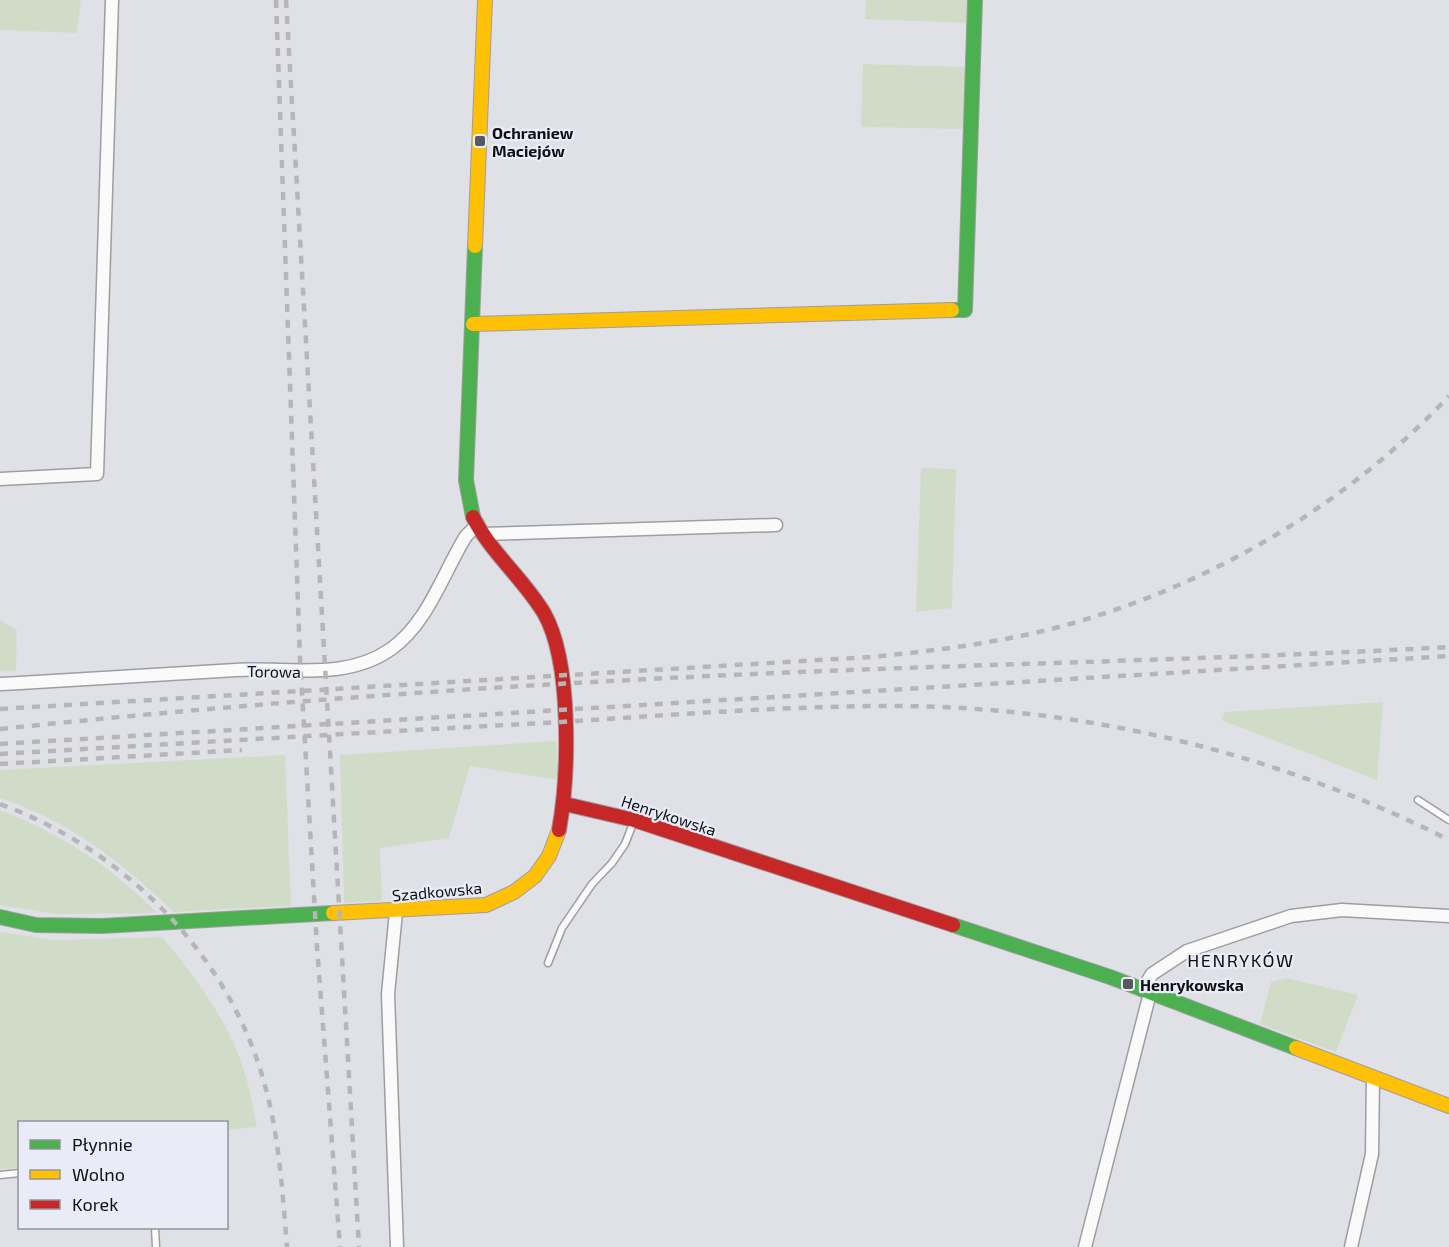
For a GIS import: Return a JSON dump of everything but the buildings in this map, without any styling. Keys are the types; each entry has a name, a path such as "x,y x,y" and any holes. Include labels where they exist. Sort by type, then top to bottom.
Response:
{"street":[{"path":"0,479 97,474 112,0"},
{"name":"Szadkowska","path":"0,917 36,925 102,926 396,912 486,905 504,899 520,889 540,869 553,849 562,826 565,804 563,703 556,643 536,599 480,529 470,504 465,471 485,0"},
{"path":"473,324 965,310 975,0"},
{"path":"480,529 776,525"},
{"name":"Torowa","path":"0,684 254,669 314,671 374,660 392,649 414,627 466,536 480,529"},
{"name":"Henrykowska","path":"565,804 634,820 1146,992 1449,1106"},
{"path":"1086,1247 1152,974 1187,951 1292,916 1342,910 1449,916"},
{"path":"396,912 388,994 397,1247"},
{"path":"1351,1247 1372,1154 1373,1077"}],"lane":[{"path":"1418,800 1449,820"},
{"path":"548,963 562,928 592,884 612,863 625,844 634,820"},
{"path":"0,1174 18,1173"},
{"path":"155,1229 156,1247"}],"green space":[{"path":"0,0 81,0 77,33 0,30"},
{"path":"866,0 969,0 968,23 865,19"},
{"path":"863,64 966,67 964,129 861,127"},
{"path":"921,468 956,469 952,608 916,612"},
{"path":"0,620 17,630 16,671 0,671"},
{"path":"1383,702 1377,780 1221,720 1225,712"},
{"path":"556,741 559,780 470,766 449,838 380,848 382,901 344,903 340,755"},
{"path":"285,755 291,906 174,912 135,877 93,845 49,818 0,798 0,770"},
{"path":"0,810 44,829 84,853 122,881 157,913 57,914 0,905"},
{"path":"0,932 54,940 162,937 188,969 222,1020 240,1057 257,1127 228,1130 228,1121 18,1121 18,1168 0,1169"},
{"path":"1286,978 1358,995 1336,1052 1260,1024 1271,982"}],"railway":[{"path":"276,0 300,659 317,947 340,1247"},
{"path":"286,0 359,1247"},
{"path":"0,709 870,657 965,646 1036,633 1113,610 1167,590 1219,566 1270,538 1318,508 1365,473 1449,396"},
{"path":"0,729 400,694 600,682 1449,647"},
{"path":"0,744 1449,656"},
{"path":"0,754 768,709 851,706 965,708 1037,715 1108,726 1179,741 1249,760 1318,783 1449,840"},
{"path":"0,764 242,750"},
{"path":"0,804 44,823 86,847 125,875 161,908 193,944 221,984 244,1027 267,1093 279,1159 287,1247"}],"traffic: fast":[{"path":"952,310 965,310 975,0"},
{"path":"473,517 466,480 475,246"},
{"path":"0,917 36,925 102,926 333,913"},
{"path":"953,925 1110,977 1296,1048"}],"traffic: slow":[{"path":"475,246 485,0"},
{"path":"473,324 952,310"},
{"path":"333,913 486,905 514,892 535,876 549,856 559,830"},
{"path":"1296,1048 1449,1106"}],"traffic: jam":[{"path":"473,517 489,542 536,600 553,634 560,660 566,719 565,779 559,830"},
{"path":"565,804 634,820 953,925"}],"place":[{"name":"Ochraniew Maciejów","path":"480,141"},
{"name":"Henrykowska","path":"1128,984"}],"district":[{"name":"HENRYKÓW","path":"1241,960"}]}
